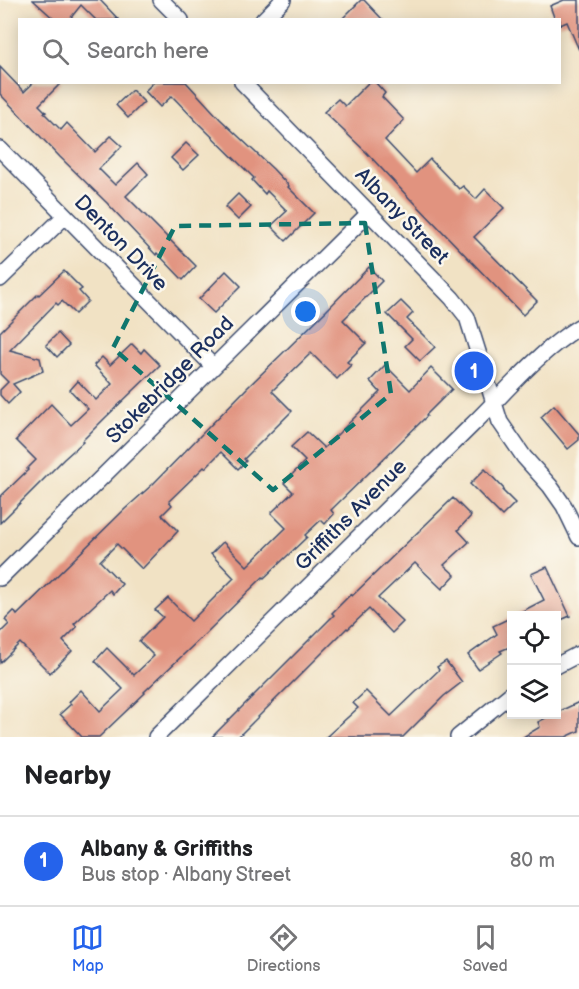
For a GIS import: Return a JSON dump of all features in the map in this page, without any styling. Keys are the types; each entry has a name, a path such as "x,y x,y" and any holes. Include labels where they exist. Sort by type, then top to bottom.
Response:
{"street":[{"path":"161,0 179,18"},
{"path":"265,18 283,0"},
{"name":"Albany Street","path":"244,84 452,298 467,317 503,428 564,506 579,537"},
{"name":"Denton Drive","path":"0,149 213,366"},
{"name":"Stokebridge Road","path":"0,578 369,213"},
{"path":"0,279 65,216"},
{"name":"Griffiths Avenue","path":"156,737 549,349 579,327"},
{"path":"558,665 579,654"},
{"path":"458,737 507,697"}],"highlighted area":[{"path":"365,223 391,394 273,490 113,348 175,226"}],"building":[{"path":"33,0 100,0 117,18 94,18 81,5 71,18 53,18"},
{"path":"361,0 364,0 381,18 343,18"},
{"path":"564,0 579,0 579,50 567,22 561,25 561,18 554,18 550,6"},
{"path":"0,67 24,92 32,84 60,84 39,105 61,130 67,123 95,152 111,136 122,146 99,169 115,185 138,163 148,174 126,196 196,266 183,280 157,253 156,255 0,94"},
{"path":"152,84 188,84 314,213 286,241 271,226 287,211 267,191 265,194 252,180 254,178 172,96 160,107 145,91"},
{"path":"367,84 377,84 385,93 382,97 404,120 385,140 416,173 430,159 459,189 463,186 476,199 485,189 504,208 474,237 537,301 523,315 366,152 324,112 338,99 345,106"},
{"path":"132,90 144,102 128,118 116,105"},
{"path":"186,143 199,155 183,170 171,158"},
{"path":"238,194 251,207 238,220 225,207"},
{"path":"369,267 382,281 343,320 366,343 347,362 351,365 337,379 311,353 272,391 292,411 244,459 246,461 238,469 221,452 169,501 172,505 162,515 178,531 142,569 117,544 100,561 122,584 113,594 110,590 74,624 77,627 63,641 72,651 50,673 20,643 0,663 0,633 9,624 5,620 14,611 17,615 153,484"},
{"path":"64,271 82,289 79,291 88,301 75,314 62,301 58,305 56,303 10,350 40,358 43,371 13,384 20,392 8,404 0,395 0,390 8,382 0,374 0,332"},
{"path":"226,271 241,286 214,313 199,299"},
{"path":"401,301 413,313 407,319 435,347 420,361 405,346 412,339 387,314"},
{"path":"58,333 69,345 57,357 46,345"},
{"path":"132,344 141,353 144,349 160,365 0,523 0,497 36,460 16,440 51,404 71,425 88,409 70,390 78,381 96,400 112,384 94,365 102,357 110,365"},
{"path":"385,365 410,390 431,368 452,389 331,510 334,514 325,524 321,520 305,535 307,537 99,737 82,737 60,714 71,704 69,702 81,690 100,711 123,689 95,661 107,648 134,675 154,656 139,641 163,617 155,610 168,598 191,621 234,578 211,554 223,542 247,566 286,528 271,513 293,492 284,483 305,461 291,447 307,432 324,448 380,392 370,381"},
{"path":"554,405 579,434 579,440 568,449 541,417"},
{"path":"485,469 515,503 502,516 470,484"},
{"path":"453,498 471,516 458,530 469,542 444,565 455,575 442,589 415,563 378,598 403,622 392,633 369,609 238,737 212,737 334,615 332,613 351,594 352,596"},
{"path":"547,567 570,616 561,620 561,611 523,611 544,600 531,574"},
{"path":"507,619 507,648 478,669 468,655 497,634 493,626"},
{"path":"446,661 462,682 444,696 403,737 326,737 358,708 353,703 366,691 391,716 439,670 437,667"},
{"path":"579,702 579,731 566,737 523,737 540,727 538,722 544,719 561,719 561,711"}],"place":[{"name":"Albany & Griffiths","path":"474,371"}]}
